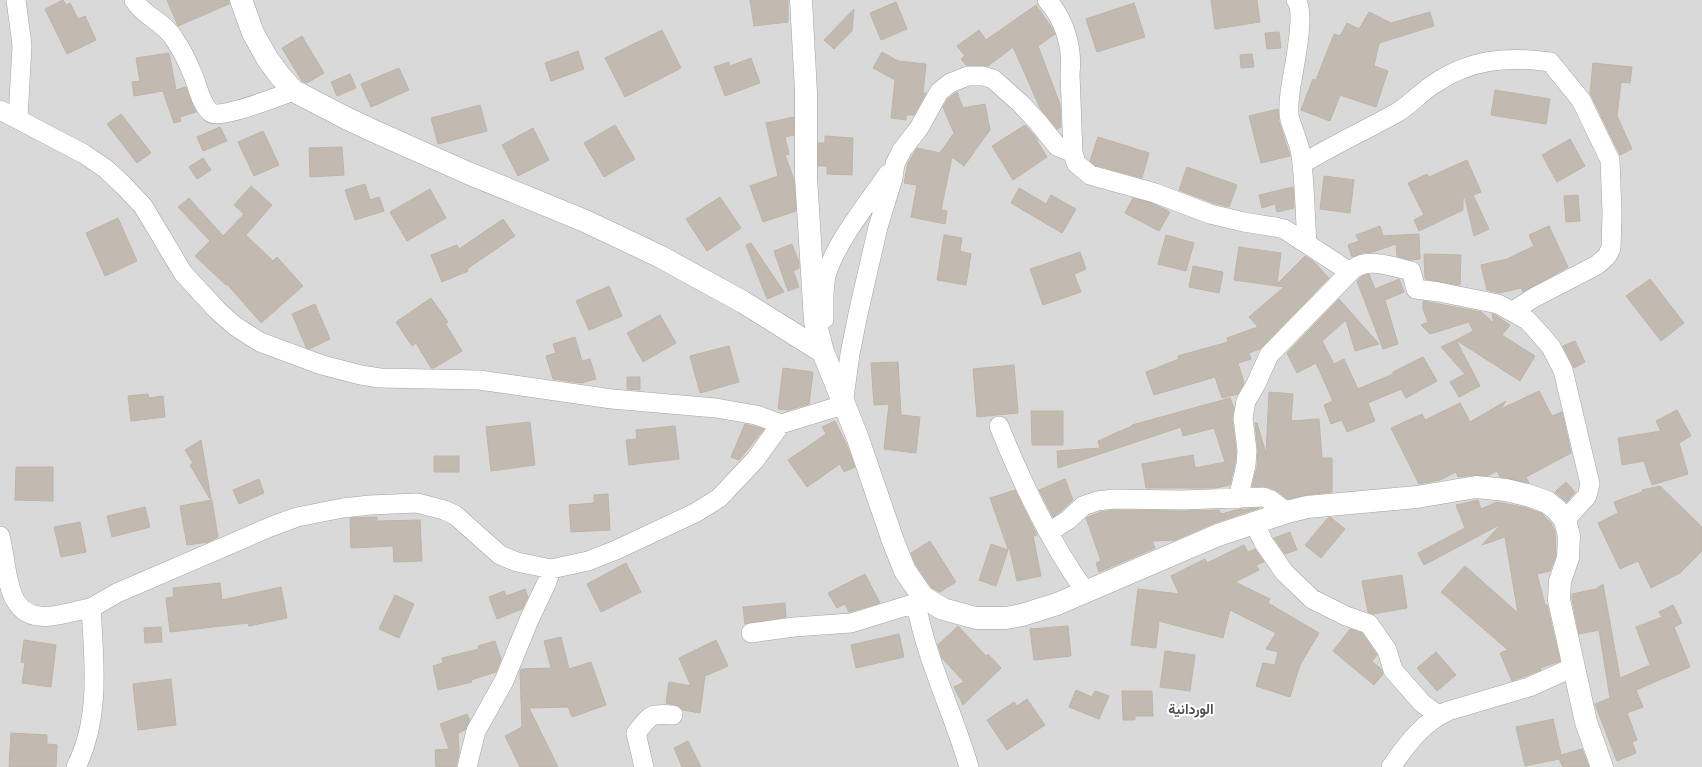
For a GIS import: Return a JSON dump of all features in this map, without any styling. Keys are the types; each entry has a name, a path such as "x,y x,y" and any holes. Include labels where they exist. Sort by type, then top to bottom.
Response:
{"street":[{"path":"16,0 22,45 18,119"},
{"path":"134,0 146,14 160,22 171,32 185,56 201,96 210,113 215,115 234,111 294,91"},
{"path":"242,0 253,33 264,53 280,76 294,91 354,122 468,174 585,221 661,257 743,302 823,352"},
{"path":"801,0 806,92 806,177 815,321 823,352 843,405 857,436 905,572 919,600 921,630 960,737 969,767"},
{"path":"1047,0 1060,17 1066,33 1069,48 1071,62 1070,74 1073,153 1076,163 1090,175 1155,193 1210,214 1250,224 1275,227 1292,234 1350,272"},
{"path":"1296,0 1300,9 1300,23 1290,107 1290,119 1298,141 1302,164 1308,244"},
{"path":"1302,164 1399,111 1434,84 1465,67 1509,58 1550,62 1581,100 1610,160 1612,213 1610,248 1607,256 1597,265 1535,297 1513,311"},
{"path":"843,405 850,354 858,314 878,227 896,164 902,150 919,128 939,92 950,83 968,76 983,76 993,79 1024,107 1057,146 1073,153"},
{"path":"0,110 84,154 106,169 124,185 142,206 183,273 197,290 235,326 267,344 322,365 361,376 380,378 486,381 612,399 716,408 756,415 781,424 843,405"},
{"path":"823,352 824,293 830,263 836,249 896,164"},
{"path":"1238,499 1246,465 1247,450 1243,418 1246,401 1256,384 1269,355 1355,266 1369,262 1411,271 1416,289 1498,304 1513,311 1527,320 1551,347 1558,359 1566,384 1590,484 1587,496 1565,520"},
{"path":"0,536 15,601 23,611 28,614 50,616 91,608 117,593 270,526 297,517 343,508 370,505 417,503 444,510 455,515 500,556 517,562 551,569 588,561 616,550 695,513 709,504 734,483 755,460 781,424"},
{"path":"999,426 1029,493 1049,532 1085,591"},
{"path":"751,633 794,627 851,623 919,600 961,615 976,618 1006,618 1022,615 1057,604 1218,535 1287,512 1314,506 1417,497 1476,487 1506,490 1547,502 1557,510 1565,520 1569,536 1568,558 1560,581 1559,600 1586,722 1602,767"},
{"path":"1049,532 1068,520 1083,506 1097,501 1114,499 1238,499 1263,497 1287,512"},
{"path":"1254,523 1264,543 1284,572 1312,599 1346,616 1369,624 1387,650 1393,670 1422,703 1438,715"},
{"path":"467,767 476,731 504,680 529,620 547,582 551,569"},
{"path":"76,767 84,751 87,740 94,686 95,664 91,608"},
{"path":"1391,767 1414,737 1438,715 1529,687 1574,667"},
{"path":"644,767 636,733 649,717 655,713 673,715"}],"shaded area":[{"path":"0,0 1702,0 1702,767 0,767"}],"building":[{"path":"63,0 66,5 70,3 78,19 85,16 96,40 67,54 45,9"},
{"path":"167,0 229,0 229,4 178,26"},
{"path":"750,0 788,0 788,22 754,26"},
{"path":"1211,0 1257,0 1260,22 1215,29"},
{"path":"896,2 907,29 881,40 870,13"},
{"path":"1134,3 1145,37 1097,52 1086,19"},
{"path":"1036,5 1055,34 1038,46 1060,104 1061,127 1057,129 1040,108 1013,47 988,66 966,65 961,59 965,56 957,46 979,30 986,40"},
{"path":"854,9 852,31 834,49 824,40"},
{"path":"1369,12 1391,23 1430,12 1434,26 1379,43 1374,66 1388,71 1376,107 1340,95 1330,121 1301,110 1313,79 1316,80 1334,34 1340,36 1347,23 1359,29"},
{"path":"662,30 681,68 625,97 605,58"},
{"path":"1279,32 1281,48 1267,49 1265,33"},
{"path":"302,36 324,73 307,83 302,81 282,48"},
{"path":"578,51 584,69 551,81 545,63"},
{"path":"882,52 898,61 926,64 923,93 926,93 914,115 906,115 906,120 891,118 895,80 873,68"},
{"path":"169,53 176,90 186,87 196,112 180,117 181,121 174,123 163,91 134,96 132,82 140,81 136,58"},
{"path":"1252,54 1254,67 1241,68 1240,55"},
{"path":"751,58 760,83 725,96 714,67 729,62 730,66"},
{"path":"1593,63 1632,67 1630,83 1621,82 1617,116 1632,149 1620,155 1590,93"},
{"path":"399,68 409,90 371,107 361,84"},
{"path":"350,74 356,88 337,96 331,82"},
{"path":"1495,90 1550,99 1546,124 1491,115"},
{"path":"957,92 963,108 985,104 990,130 964,166 952,157 941,210 947,211 945,224 911,217 917,185 904,183 908,163 917,148 940,153 954,133 943,107 948,99"},
{"path":"480,105 487,131 438,144 431,118"},
{"path":"1278,109 1279,122 1290,156 1261,163 1249,116"},
{"path":"121,114 151,153 137,163 107,124"},
{"path":"794,117 794,135 785,137 789,154 785,155 794,180 796,211 763,222 750,186 778,176 766,123"},
{"path":"615,125 635,159 604,177 584,143"},
{"path":"1025,125 1038,140 1037,141 1047,157 1013,180 992,146"},
{"path":"220,127 227,141 203,151 197,137"},
{"path":"533,128 549,160 518,176 502,145"},
{"path":"263,131 279,165 254,176 238,142"},
{"path":"825,136 853,138 852,175 827,174 827,166 818,166 818,143 825,143"},
{"path":"1098,137 1149,153 1142,178 1095,165 1090,161"},
{"path":"1570,139 1585,166 1557,182 1542,155"},
{"path":"342,147 344,175 310,177 309,148"},
{"path":"203,158 211,170 197,179 189,167"},
{"path":"1467,160 1481,192 1473,195 1489,229 1474,236 1465,198 1463,198 1463,210 1419,231 1414,220 1424,215 1408,183 1427,174 1429,177"},
{"path":"1187,167 1237,185 1229,207 1213,203 1179,190"},
{"path":"1324,176 1354,180 1350,213 1320,209"},
{"path":"365,184 370,200 379,197 384,211 355,220 345,190"},
{"path":"251,186 272,205 246,235 273,261 277,257 303,286 261,323 227,284 226,285 195,256 210,241 178,207 189,198 223,236 244,214 234,205"},
{"path":"1293,187 1294,208 1277,212 1275,204 1262,208 1259,195"},
{"path":"1019,188 1046,204 1051,195 1076,209 1062,233 1011,203"},
{"path":"430,189 446,218 407,241 390,212"},
{"path":"1578,195 1580,221 1566,222 1564,196"},
{"path":"720,197 741,228 707,251 686,219"},
{"path":"1133,198 1152,203 1170,212 1159,231 1125,213"},
{"path":"118,218 137,261 105,276 86,233"},
{"path":"503,219 515,236 467,269 468,271 442,282 431,255 457,245 459,249"},
{"path":"1380,226 1383,236 1419,234 1420,259 1410,260 1397,256 1396,244 1352,257 1348,245 1359,241 1356,235"},
{"path":"1549,226 1568,267 1523,292 1521,288 1499,293 1487,290 1481,265 1507,259 1534,246 1529,235"},
{"path":"944,235 962,238 960,251 971,254 966,285 937,280"},
{"path":"1166,235 1194,243 1186,271 1158,264"},
{"path":"751,243 784,292 767,299 746,245"},
{"path":"792,244 799,262 799,268 793,271 799,287 788,291 774,251"},
{"path":"1239,247 1281,253 1277,284 1305,256 1313,261 1329,278 1260,349 1249,353 1251,359 1238,363 1244,383 1238,394 1222,398 1215,377 1154,395 1146,372 1179,359 1178,356 1228,342 1227,338 1258,327 1249,317 1284,287 1234,280"},
{"path":"1080,252 1086,269 1074,274 1081,292 1043,305 1030,269"},
{"path":"1424,254 1461,255 1460,285 1425,279"},
{"path":"1193,266 1223,272 1219,293 1189,287"},
{"path":"1369,274 1375,289 1399,279 1404,292 1385,300 1398,344 1383,349 1357,281 1362,276"},
{"path":"1650,279 1684,323 1661,341 1626,296"},
{"path":"609,286 622,316 589,330 576,301"},
{"path":"431,298 448,322 445,323 462,351 434,368 431,368 416,343 412,346 396,322"},
{"path":"1339,299 1379,344 1355,351 1346,320 1322,341 1334,364 1344,359 1358,389 1393,374 1393,372 1423,357 1437,381 1406,398 1401,389 1368,403 1375,421 1347,432 1342,420 1331,424 1324,405 1333,401 1316,363 1297,373 1287,353"},
{"path":"1423,301 1481,312 1494,323 1492,314 1494,314 1510,325 1502,335 1535,356 1520,381 1456,340 1473,331 1469,322 1430,334 1421,325 1428,322 1423,309"},
{"path":"315,304 330,339 309,349 306,347 292,314"},
{"path":"660,315 676,343 643,362 627,333"},
{"path":"575,337 582,361 590,359 596,379 581,383 553,379 546,356 556,353 553,344"},
{"path":"1456,340 1480,386 1459,397 1450,382 1465,374 1441,347"},
{"path":"1575,341 1585,362 1574,368 1563,346"},
{"path":"729,346 739,382 700,393 690,356"},
{"path":"898,362 901,415 920,417 916,453 884,449 889,404 874,405 871,363"},
{"path":"1014,365 1018,413 977,417 973,369"},
{"path":"783,368 813,372 809,404 788,410 778,409"},
{"path":"627,377 640,377 640,390 627,389"},
{"path":"1539,391 1552,416 1562,412 1571,453 1526,477 1529,483 1500,477 1497,471 1487,476 1474,475 1458,477 1456,472 1440,480 1419,484 1391,428 1422,414 1425,420 1460,403 1470,422 1506,401 1501,409"},
{"path":"1269,392 1293,394 1291,421 1319,419 1322,458 1332,458 1332,492 1288,499 1277,491 1267,487 1252,486 1257,467 1258,451 1255,423 1257,423 1266,454"},
{"path":"148,394 149,398 163,396 165,417 131,421 128,396"},
{"path":"1230,398 1234,408 1232,419 1236,450 1235,463 1230,485 1216,488 1146,488 1142,464 1193,455 1195,468 1225,462 1214,428 1183,436 1181,427 1058,468 1057,451 1100,448 1098,441 1132,425"},
{"path":"1677,410 1691,436 1679,443 1688,474 1652,485 1644,461 1622,465 1618,438 1661,431 1656,421"},
{"path":"1031,411 1063,411 1063,445 1032,445"},
{"path":"835,421 855,467 844,472 840,464 807,487 788,460 826,434 822,427"},
{"path":"530,422 535,465 491,471 486,427"},
{"path":"745,424 764,429 739,460 731,457"},
{"path":"675,426 679,459 629,465 626,440 637,439 636,430"},
{"path":"201,440 211,499 190,465 193,463 185,450"},
{"path":"434,456 459,456 459,472 434,472"},
{"path":"16,467 53,467 53,501 15,500"},
{"path":"259,479 264,493 239,504 233,490"},
{"path":"1065,479 1073,500 1053,517 1039,490"},
{"path":"1566,482 1575,492 1567,502 1555,492"},
{"path":"1660,486 1702,527 1702,551 1680,573 1651,588 1638,561 1620,569 1598,523 1618,513 1614,502 1642,492 1642,490"},
{"path":"1015,490 1037,535 1033,536 1041,576 1017,581 1009,546 1008,549 990,498"},
{"path":"608,494 610,530 571,532 569,505 594,503 594,495"},
{"path":"212,500 218,537 208,542 187,545 180,506"},
{"path":"1478,500 1481,509 1497,502 1523,507 1541,513 1551,523 1555,531 1556,556 1550,571 1537,574 1545,605 1547,605 1560,661 1540,668 1541,670 1512,681 1500,653 1508,650 1441,592 1465,566 1518,613 1505,537 1482,545 1501,524 1424,565 1418,553 1465,528 1456,505"},
{"path":"145,507 150,527 112,537 107,516"},
{"path":"1259,508 1214,523 1175,540 1152,541 1155,548 1099,572 1096,563 1101,561 1086,518 1100,512 1115,510 1219,510 1221,514 1236,510"},
{"path":"377,517 377,521 420,520 422,561 394,562 393,546 351,548 350,518"},
{"path":"1330,517 1345,529 1321,558 1305,545"},
{"path":"80,522 86,552 61,557 54,527"},
{"path":"1290,532 1297,550 1285,554 1274,538"},
{"path":"930,541 956,582 940,592 932,588 916,565 911,553"},
{"path":"991,544 1008,550 996,586 979,580"},
{"path":"1244,545 1248,552 1255,549 1264,562 1256,565 1259,570 1235,582 1270,599 1268,603 1319,633 1300,665 1290,697 1256,686 1263,663 1275,665 1278,652 1266,649 1276,633 1230,610 1223,638 1159,621 1156,648 1131,645 1138,589 1179,594 1171,576 1205,559 1207,563"},
{"path":"626,563 641,592 601,612 587,584"},
{"path":"865,574 880,603 849,612 845,604 837,608 828,593"},
{"path":"1402,575 1407,608 1373,614 1368,612 1362,581"},
{"path":"220,583 222,600 281,587 287,618 249,626 248,623 170,632 166,598 174,597 173,588"},
{"path":"1603,584 1620,678 1650,665 1636,627 1662,617 1659,612 1673,605 1682,623 1674,627 1690,667 1636,690 1643,707 1627,713 1637,740 1632,742 1636,753 1617,761 1595,704 1610,698 1599,630 1579,634 1572,599 1572,594 1596,589"},
{"path":"525,589 528,597 522,609 497,619 489,597 504,591 506,596"},
{"path":"395,595 414,604 399,638 379,629"},
{"path":"785,603 786,617 745,624 743,607"},
{"path":"958,626 986,656 988,654 1001,668 963,705 954,687 964,682 942,658 938,645"},
{"path":"1068,626 1071,656 1034,660 1030,629"},
{"path":"161,627 162,642 145,643 144,628"},
{"path":"1350,629 1362,633 1377,655 1372,661 1381,669 1383,674 1374,685 1333,651"},
{"path":"899,634 904,657 856,668 851,645"},
{"path":"561,637 569,669 591,662 606,705 572,717 568,707 529,708 558,767 520,767 505,736 522,727 520,672 521,669 551,668 544,641"},
{"path":"24,640 56,645 51,687 22,683 25,663 21,662"},
{"path":"716,640 728,666 705,676 700,713 683,710 679,706 666,703 669,682 691,686 679,658"},
{"path":"495,641 501,659 496,672 471,680 472,682 438,690 433,666 443,663 442,658 479,649 478,646"},
{"path":"1165,651 1195,655 1190,691 1160,687"},
{"path":"1436,652 1456,675 1437,691 1417,668"},
{"path":"171,679 176,725 138,730 133,684"},
{"path":"1076,690 1092,697 1095,691 1109,696 1099,719 1069,707"},
{"path":"1122,691 1152,691 1153,716 1135,716 1135,720 1123,720"},
{"path":"1027,699 1045,725 1007,750 987,720 1014,702 1017,706"},
{"path":"467,714 470,720 465,730 458,733 459,752 456,767 436,767 435,750 449,749 440,724"},
{"path":"1553,719 1561,755 1582,749 1589,767 1563,767 1559,759 1525,766 1516,727"},
{"path":"11,733 47,735 47,744 57,745 56,767 9,767"},
{"path":"688,741 701,767 682,767 674,748"}],"district":[{"name":"الوردانية","path":"1191,709"}]}
